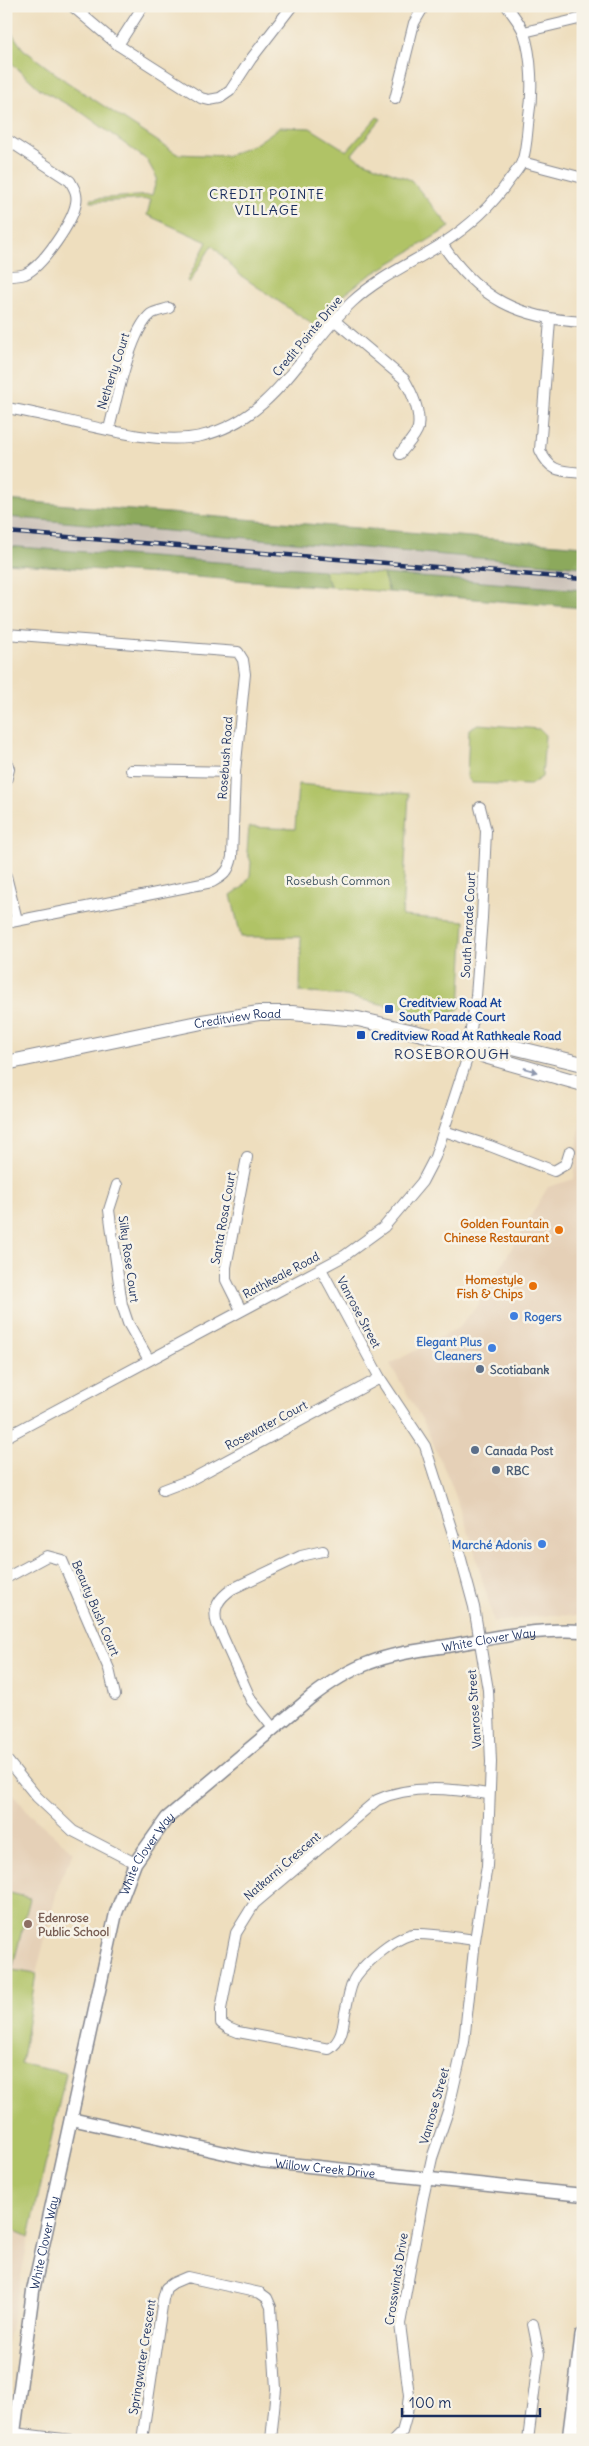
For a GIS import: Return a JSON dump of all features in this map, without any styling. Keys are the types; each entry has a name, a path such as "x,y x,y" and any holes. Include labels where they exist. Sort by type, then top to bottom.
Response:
{"main road":[{"name":"Creditview Road","path":"6,1063 202,1022 259,1013 292,1013 358,1019 470,1046 484,1056 583,1084"},
{"name":"Creditview Road","path":"470,1046 488,1041 583,1064"},
{"path":"570,2440 583,2336"}],"street":[{"path":"72,6 118,45 201,98 209,100 220,98 230,91 251,59 292,6"},
{"path":"118,45 143,6"},
{"path":"395,99 414,23 424,6"},
{"name":"Credit Pointe Drive","path":"6,408 154,438 182,439 216,431 235,423 259,409 334,320 378,280 442,244 476,218 498,197 522,162 532,100 530,70 524,32 507,6"},
{"path":"524,32 583,18"},
{"path":"6,139 70,181 76,190 77,201 72,215 42,260 24,275 6,276"},
{"path":"522,162 583,178"},
{"path":"442,244 459,267 483,290 500,302 525,314 550,320 583,322"},
{"name":"Netherly Court","path":"108,429 124,372 138,332 151,313 169,308"},
{"path":"334,320 404,379 412,392 417,408 418,428 400,454"},
{"path":"550,320 540,450 545,461 552,468 564,472 583,473"},
{"name":"Rosebush Road","path":"6,634 238,652 243,660 245,674 236,772 232,857 229,870 212,882 12,922"},
{"path":"6,760 9,769 6,781"},
{"path":"131,770 236,772"},
{"name":"South Parade Court","path":"470,1046 479,958 486,831 480,807"},
{"path":"6,876 12,922"},
{"name":"Rathkeale Road","path":"6,1437 344,1256 384,1227 422,1182 435,1157 470,1046"},
{"path":"444,1131 490,1146 554,1171 566,1164 570,1151"},
{"name":"Santa Rosa Court","path":"240,1310 226,1280 226,1267 248,1157"},
{"name":"Silky Rose Court","path":"117,1185 109,1210 122,1305 128,1323 149,1360"},
{"name":"Vanrose Street","path":"321,1268 380,1378 425,1446 461,1559 480,1640 488,1690 491,1762 488,1794 487,1866 475,1940 464,2042 448,2111 427,2178"},
{"name":"Rosewater Court","path":"163,1490 192,1479 380,1378"},
{"path":"273,1728 251,1700 217,1624 214,1615 216,1605 223,1595 232,1589 301,1556 323,1550"},
{"name":"Beauty Bush Court","path":"6,1578 47,1556 62,1560 109,1669 115,1695"},
{"name":"White Clover Way","path":"14,2436 32,2300 116,1913 134,1863 154,1834 173,1813 273,1728 329,1684 360,1666 394,1655 543,1630 583,1631"},
{"path":"6,1759 37,1797 62,1822 74,1831 134,1863"},
{"name":"Natkarni Crescent","path":"475,1940 413,1934 396,1941 356,1977 349,1995 341,2035 336,2045 329,2049 238,2032 221,2023 219,2017 236,1933 254,1904 370,1806 391,1794 409,1790 488,1794"},
{"name":"Willow Creek Drive","path":"71,2120 261,2161 583,2195"},
{"name":"Crosswinds Drive","path":"394,2440 402,2432 407,2414 409,2396 400,2324 427,2178"},
{"name":"Springwater Crescent","path":"142,2440 163,2298 166,2288 173,2283 187,2278 260,2293 267,2298 271,2307 276,2389 271,2440"},
{"path":"528,2440 539,2354 533,2324"},
{"path":"14,2436 71,2440"}],"shaded area":[{"path":"6,517 583,567 583,590 6,546"},
{"path":"583,1095 583,1616 551,1615 494,1622 472,1542 452,1486 424,1423 390,1364 458,1328 478,1305 548,1187 574,1179"},
{"name":"Edenrose Public School","path":"6,1784 29,1814 74,1852 60,1879 36,1974 6,1969"},
{"path":"6,2227 29,2237 6,2349"}],"green space":[{"path":"6,25 23,49 67,82 177,154 227,156 257,143 280,127 310,128 347,151 377,117 381,119 352,154 358,159 411,180 450,227 364,279 342,296 316,327 240,275 212,245 189,283 187,281 207,242 147,215 151,199 91,202 91,199 152,195 157,178 147,160 84,114 40,89 6,58"},
{"path":"6,500 583,546 583,567 6,517"},
{"path":"6,546 323,570 331,587 6,563"},
{"path":"323,570 383,574 389,592 331,587"},
{"path":"383,574 583,590 583,608 389,592"},
{"path":"478,724 539,729 545,735 542,777 530,785 472,783 467,777 469,729"},
{"name":"Rosebush Common","path":"298,784 409,794 402,916 465,921 460,1008 442,1018 346,996 300,992 301,937 241,937 231,895 243,887 250,876 251,862 247,852 249,827 295,829"},
{"path":"6,1892 30,1898 12,1970 36,1974 21,2064 66,2073 29,2237 6,2227"}],"railway":[{"path":"6,532 583,579"}],"place":[{"name":"Creditview Road At South Parade Court","path":"389,1009"},
{"name":"Creditview Road At Rathkeale Road","path":"361,1035"},
{"name":"Golden Fountain Chinese Restaurant","path":"559,1230"},
{"name":"Homestyle Fish & Chips","path":"533,1286"},
{"name":"Rogers","path":"514,1316"},
{"name":"Elegant Plus Cleaners","path":"492,1348"},
{"name":"Scotiabank","path":"480,1369"},
{"name":"Canada Post","path":"475,1450"},
{"name":"RBC","path":"496,1470"},
{"name":"Marché Adonis","path":"542,1544"},
{"name":"Edenrose Public School","path":"28,1924"}],"district":[{"name":"CREDIT POINTE VILLAGE","path":"267,202"},
{"name":"ROSEBOROUGH","path":"452,1054"}]}
